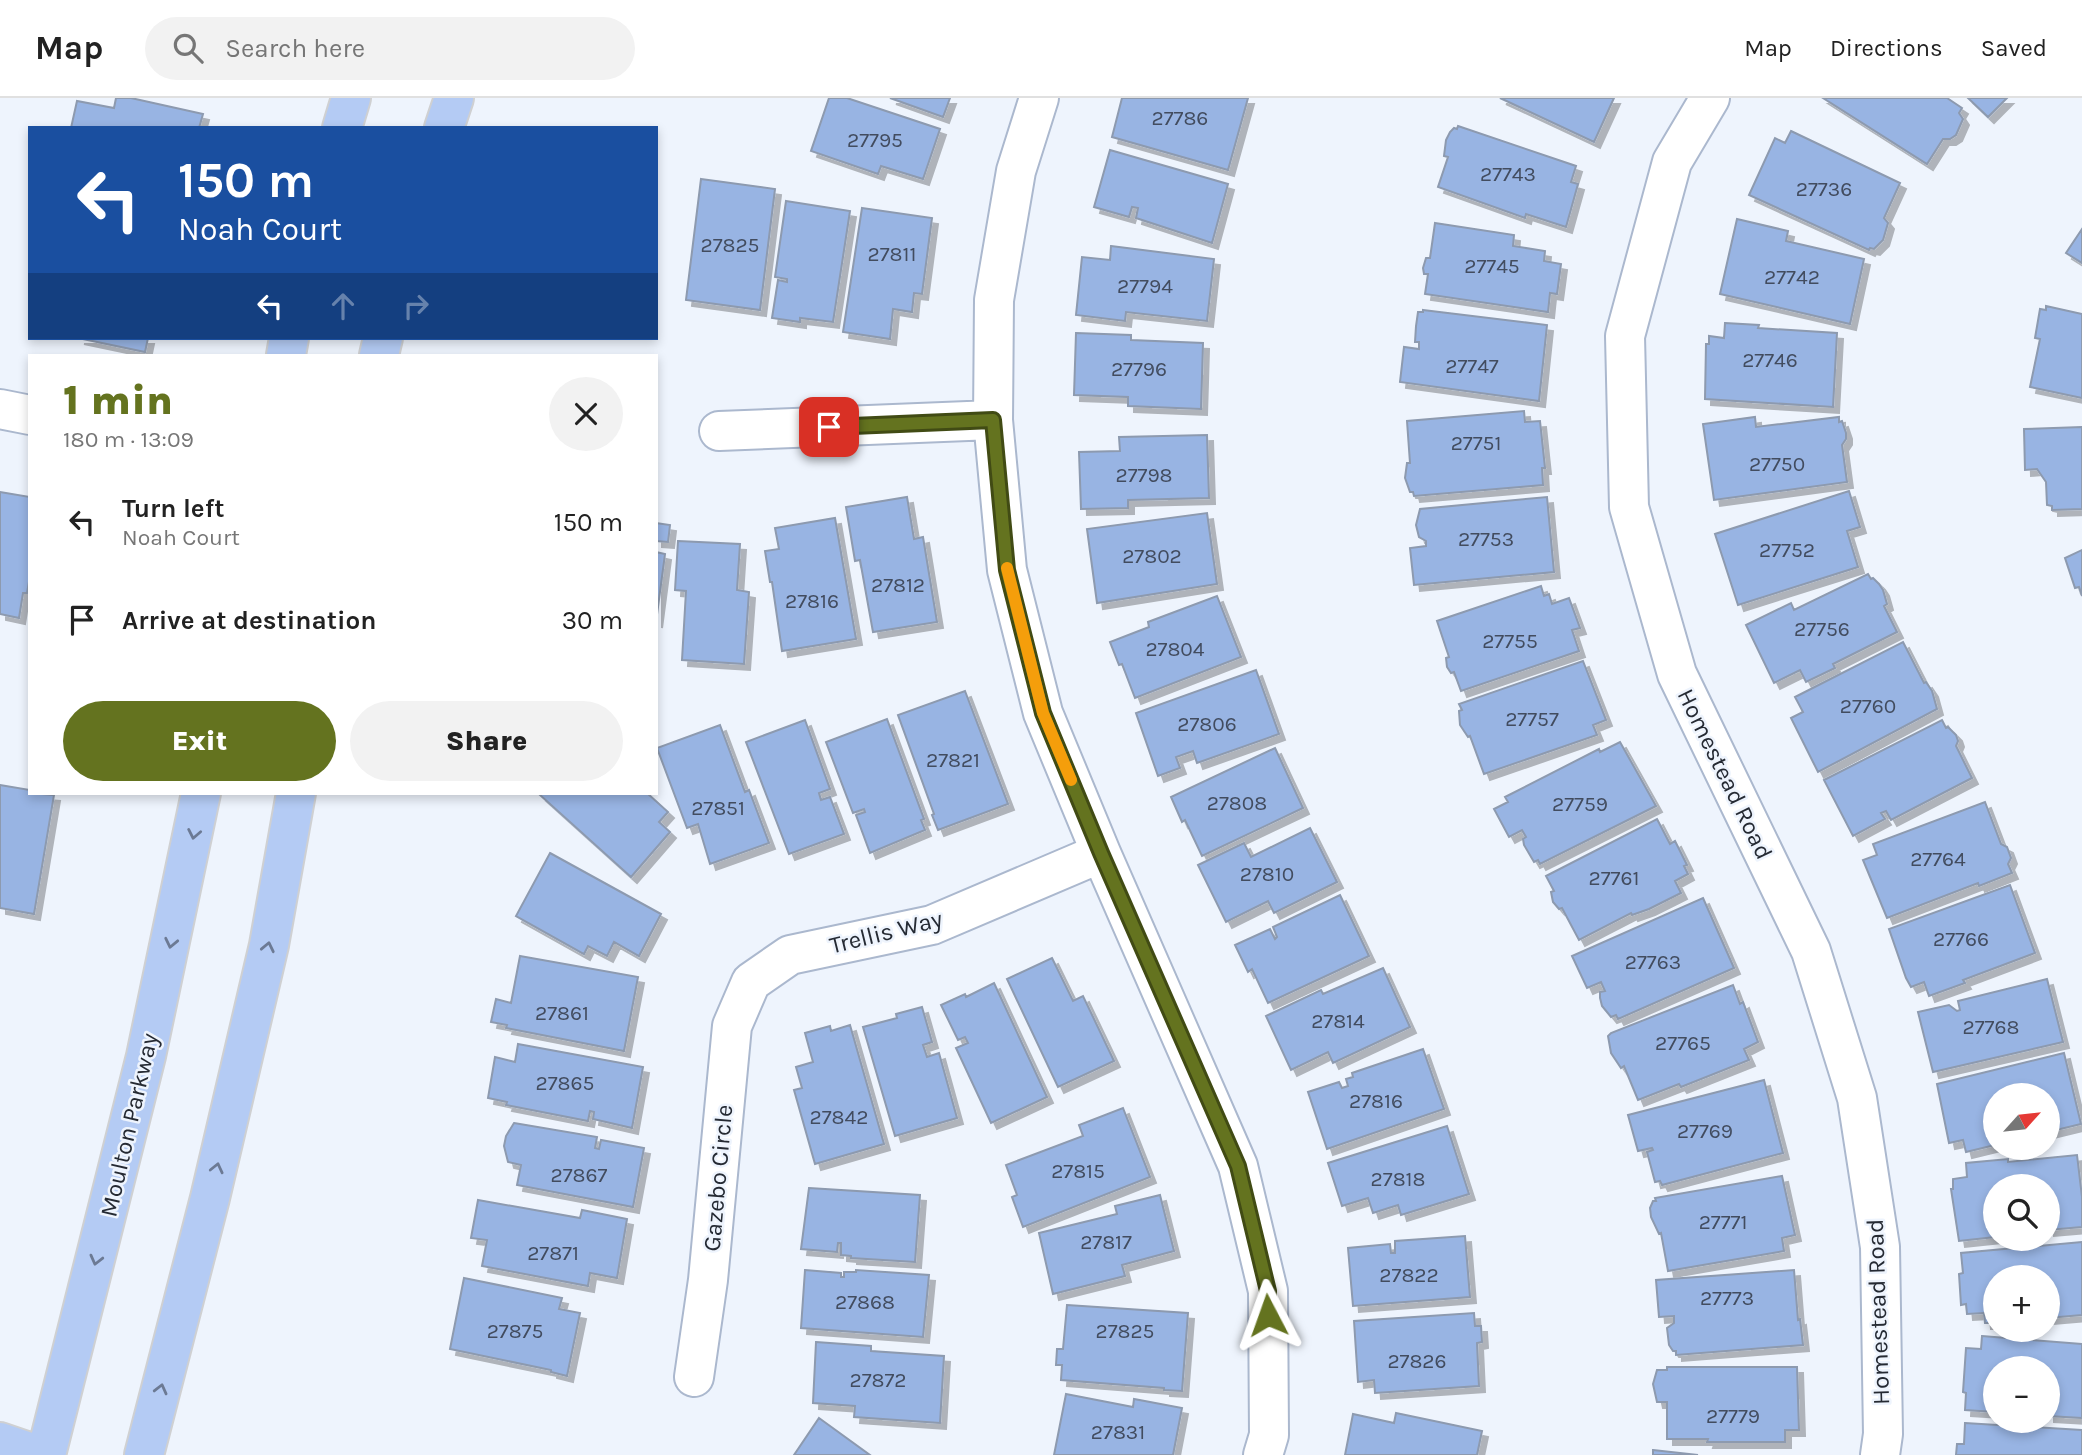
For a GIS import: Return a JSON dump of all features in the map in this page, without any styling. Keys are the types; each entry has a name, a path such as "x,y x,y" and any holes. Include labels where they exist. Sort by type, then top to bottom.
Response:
{"main road":[{"path":"343,126 351,98"},
{"path":"445,126 454,98"},
{"name":"Moulton Parkway","path":"46,1455 113,1197 146,1056 201,795"},
{"path":"144,1455 210,1198 269,945 296,795"},
{"path":"0,1442 38,1455"}],"street":[{"path":"1039,98 1016,171 993,300 993,420 1007,570 1043,713 1238,1166 1268,1291 1269,1436 1263,1455"},
{"name":"Homestead Road","path":"1710,98 1672,162 1625,336 1629,507 1677,674 1811,951 1857,1098 1880,1247 1883,1434 1880,1455"},
{"path":"0,409 28,415"},
{"path":"719,431 993,420"},
{"name":"Trellis Way","path":"751,982 790,955 932,925 1101,853"},
{"name":"Gazebo Circle","path":"694,1377 708,1280 732,1026 751,982"}],"building":[{"path":"116,98 131,98 203,114 200,126 71,126 77,101 114,108"},
{"path":"829,98 847,98 940,129 923,179 881,166 878,174 811,151"},
{"path":"890,98 950,98 943,117"},
{"path":"1122,98 1248,98 1228,170 1112,137"},
{"path":"1500,98 1614,98 1594,142"},
{"path":"1823,98 1947,98 1962,108 1959,113 1963,119 1956,135 1943,139 1927,164"},
{"path":"1968,98 2007,98 1988,117"},
{"path":"1458,126 1576,166 1571,182 1578,184 1566,227 1526,214 1525,218 1438,187 1448,157 1444,156 1446,140 1450,132"},
{"path":"1791,131 1900,183 1884,218 1888,223 1883,240 1874,249 1869,250 1749,195 1775,138 1785,143"},
{"path":"1110,150 1228,184 1212,243 1136,218 1138,208 1132,207 1129,217 1094,207"},
{"path":"701,179 775,189 760,310 686,300"},
{"path":"786,201 850,211 833,322 800,318 800,322 772,318 778,280 787,282 787,279 775,277"},
{"path":"862,208 932,218 922,294 914,293 912,312 893,309 890,339 843,332"},
{"path":"1737,219 1788,231 1786,241 1864,259 1850,324 1720,294"},
{"path":"1435,223 1514,235 1513,246 1545,251 1544,261 1561,264 1557,294 1550,293 1548,312 1425,294 1428,274 1424,274 1423,268 1426,258 1430,258"},
{"path":"2082,229 2082,263 2066,253"},
{"path":"1111,246 1214,259 1207,321 1126,312 1125,321 1076,315 1082,257 1110,260"},
{"path":"2046,306 2082,314 2082,398 2030,387 2040,339 2035,338 2040,309 2046,310"},
{"path":"1423,310 1547,325 1539,401 1400,382 1404,347 1419,349 1419,342 1415,342 1416,326 1418,312"},
{"path":"1725,323 1837,333 1833,407 1705,399 1706,344 1709,344 1709,336 1724,338"},
{"path":"1076,333 1131,335 1131,340 1203,343 1201,409 1128,406 1128,397 1074,395"},
{"path":"88,340 148,340 145,352"},
{"path":"1524,411 1525,422 1540,421 1545,468 1542,468 1543,485 1414,496 1413,492 1410,492 1405,478 1407,463 1410,463 1407,421"},
{"path":"1755,417 1756,427 1839,417 1846,433 1842,445 1847,482 1714,500 1703,424"},
{"path":"2082,427 2082,509 2052,510 2052,506 2047,505 2046,482 2037,469 2025,470 2024,429"},
{"path":"1207,435 1209,498 1128,500 1128,508 1081,509 1079,452 1120,451 1119,437"},
{"path":"1849,491 1860,527 1847,531 1858,567 1738,605 1715,534"},
{"path":"0,492 28,497 28,587 27,593 23,593 19,618 0,614"},
{"path":"907,497 914,539 923,537 937,622 873,632 860,560 855,561 846,507"},
{"path":"1547,497 1554,572 1414,585 1410,548 1426,546 1426,541 1419,537 1416,525 1420,509"},
{"path":"1207,513 1217,584 1097,603 1087,529"},
{"path":"835,518 856,639 782,651 765,551 779,549 775,528"},
{"path":"658,523 670,525 668,542 658,541"},
{"path":"678,541 740,544 737,590 749,592 744,664 682,660 686,591 675,590"},
{"path":"2082,550 2082,596 2079,587 2075,588 2065,558"},
{"path":"658,552 665,554 658,607"},
{"path":"1868,574 1883,590 1887,604 1884,606 1897,632 1833,664 1835,668 1806,682 1800,670 1774,683 1746,625 1791,603 1794,610"},
{"path":"1541,586 1544,596 1549,594 1552,604 1569,598 1580,628 1572,630 1579,651 1461,691 1454,672 1451,673 1447,667 1446,658 1449,657 1437,621"},
{"path":"1217,596 1241,657 1135,698 1110,642 1149,627 1148,622"},
{"path":"1903,642 1924,683 1926,682 1932,691 1937,709 1818,772 1791,718 1803,712 1795,697"},
{"path":"1583,661 1606,720 1593,725 1597,735 1484,774 1470,736 1468,737 1460,725 1459,711 1462,710 1459,704"},
{"path":"1256,670 1279,734 1197,763 1193,751 1176,757 1180,768 1158,776 1136,713"},
{"path":"965,691 1008,804 938,830 898,715"},
{"path":"887,719 924,819 921,820 925,830 870,853 856,815 865,812 864,809 853,813 826,742"},
{"path":"805,720 830,789 819,793 821,800 830,797 844,834 789,854 746,742"},
{"path":"1942,720 1946,728 1956,735 1956,746 1972,778 1891,820 1886,811 1881,813 1885,819 1853,836 1824,780"},
{"path":"720,725 745,792 749,790 769,843 710,864 698,824 687,828 658,748"},
{"path":"1620,742 1656,806 1540,864 1538,860 1534,862 1524,845 1523,839 1526,837 1522,830 1509,837 1494,809 1508,802 1505,797 1599,749 1600,752"},
{"path":"1275,748 1303,808 1202,856 1171,797"},
{"path":"0,785 28,790 28,795 54,795 34,914 0,908"},
{"path":"540,795 649,795 668,812 659,822 670,832 631,877"},
{"path":"1985,802 2001,844 2007,847 2011,858 2008,864 2012,873 1979,886 1978,883 1887,918 1863,860 1877,855 1873,844"},
{"path":"1657,819 1670,844 1675,841 1687,865 1684,866 1688,874 1675,881 1681,893 1649,909 1632,915 1631,913 1579,940 1562,908 1559,909 1553,902 1551,892 1554,891 1546,876"},
{"path":"1310,828 1337,882 1274,913 1268,901 1226,922 1198,865 1244,843 1251,857"},
{"path":"550,853 661,914 639,956 614,942 607,956 588,946 584,954 516,916"},
{"path":"2010,885 2035,953 1929,996 1924,982 1911,987 1889,929"},
{"path":"1340,895 1369,956 1268,1003 1252,969 1248,972 1235,945 1270,929 1275,939 1277,937 1273,927"},
{"path":"1703,898 1734,968 1618,1019 1616,1015 1611,1017 1602,1006 1600,992 1605,991 1601,982 1587,988 1572,956"},
{"path":"520,956 638,977 624,1051 506,1028 507,1025 491,1022 496,999 511,1003"},
{"path":"1052,958 1073,1001 1083,996 1114,1061 1058,1087 1007,979"},
{"path":"1383,968 1410,1027 1333,1063 1328,1052 1291,1070 1266,1016 1321,990 1323,994"},
{"path":"2047,979 2063,1042 1933,1072 1918,1012 1949,1005 1957,1011 1960,1010 1958,1001"},
{"path":"994,983 1047,1097 991,1123 956,1048 968,1043 965,1037 958,1040 941,1005 965,994 966,997"},
{"path":"1733,985 1740,1004 1743,1002 1758,1042 1744,1049 1749,1060 1681,1087 1679,1084 1638,1100 1624,1066 1621,1068 1611,1053 1608,1036"},
{"path":"922,1007 932,1042 923,1045 927,1057 939,1053 957,1118 895,1136 863,1027 897,1018 896,1014"},
{"path":"850,1025 884,1144 815,1164 794,1090 802,1088 796,1067 813,1062 805,1033 830,1026 831,1031"},
{"path":"518,1044 643,1067 632,1128 593,1119 594,1112 590,1111 588,1121 506,1105 507,1102 488,1098 495,1057 515,1062"},
{"path":"1423,1049 1444,1109 1327,1149 1308,1092 1339,1082 1342,1088 1348,1086 1346,1079 1353,1077 1352,1073"},
{"path":"2064,1053 2081,1124 2060,1129 2060,1083 1983,1083 1983,1148 1966,1152 1963,1140 1949,1143 1937,1084"},
{"path":"1764,1080 1783,1153 1662,1185 1660,1181 1655,1182 1647,1152 1653,1150 1638,1151 1628,1115"},
{"path":"1123,1108 1150,1177 1023,1227 1012,1197 1017,1195 1006,1165 1083,1136 1079,1125"},
{"path":"514,1123 597,1137 595,1148 599,1149 601,1140 644,1148 633,1207 517,1185 521,1165 508,1162 504,1146 506,1136"},
{"path":"1447,1126 1469,1194 1401,1215 1398,1205 1373,1213 1368,1198 1342,1206 1328,1163"},
{"path":"2077,1155 2082,1227 2060,1229 2060,1174 1983,1174 1983,1238 1959,1241 1951,1189 1953,1179 1967,1177 1966,1163 2060,1160 2060,1157"},
{"path":"1782,1176 1795,1235 1782,1238 1784,1251 1668,1271 1661,1233 1659,1234 1651,1217 1650,1208 1653,1201 1656,1201 1655,1198"},
{"path":"809,1188 920,1195 915,1262 851,1258 841,1255 841,1243 838,1243 837,1252 801,1249"},
{"path":"1160,1195 1174,1251 1122,1265 1125,1276 1053,1294 1039,1233 1117,1214 1115,1206"},
{"path":"478,1200 580,1218 582,1210 627,1219 617,1278 590,1273 588,1286 482,1266 487,1240 471,1238"},
{"path":"1465,1236 1470,1297 1353,1306 1348,1248 1390,1244 1391,1253 1395,1253 1395,1241"},
{"path":"2082,1242 2082,1315 2060,1317 2060,1265 1983,1265 1983,1313 1967,1314 1966,1304 1961,1305 1961,1253 2060,1251 2060,1244"},
{"path":"805,1270 841,1273 841,1277 844,1277 844,1272 856,1270 929,1275 923,1337 801,1328"},
{"path":"1794,1270 1803,1345 1676,1355 1676,1351 1669,1345 1667,1328 1674,1323 1674,1316 1659,1317 1656,1280"},
{"path":"464,1278 562,1298 559,1309 580,1313 567,1376 551,1370 450,1349"},
{"path":"1067,1305 1188,1313 1182,1391 1061,1380 1062,1365 1056,1365 1057,1349 1063,1349"},
{"path":"1474,1313 1475,1326 1481,1326 1482,1342 1477,1343 1479,1386 1375,1393 1374,1380 1358,1382 1354,1321"},
{"path":"1982,1336 1983,1342 2082,1344 2082,1418 2060,1417 2060,1356 1983,1356 1983,1411 1965,1410 1966,1393 1963,1392 1966,1348 1981,1349"},
{"path":"816,1342 871,1346 871,1351 944,1356 940,1423 854,1417 855,1406 813,1403"},
{"path":"1667,1367 1797,1367 1799,1430 1785,1430 1785,1442 1667,1439 1667,1402 1657,1402 1653,1384 1657,1370 1667,1370"},
{"path":"1066,1394 1133,1407 1134,1399 1182,1408 1173,1455 1054,1455"},
{"path":"1396,1413 1482,1431 1477,1455 1345,1455 1353,1414 1394,1423"},
{"path":"819,1418 870,1455 794,1455"},
{"path":"1965,1423 1983,1424 1983,1433 2060,1433 2060,1429 2082,1430 2082,1455 1956,1455 1957,1444 1964,1444"},
{"path":"1653,1450 1698,1455 1653,1455"}],"slow traffic":[{"path":"1007,568 1043,713 1071,780"}],"route":[{"path":"829,427 993,420 1007,570 1043,713 1238,1166 1268,1291 1268,1315"}]}
